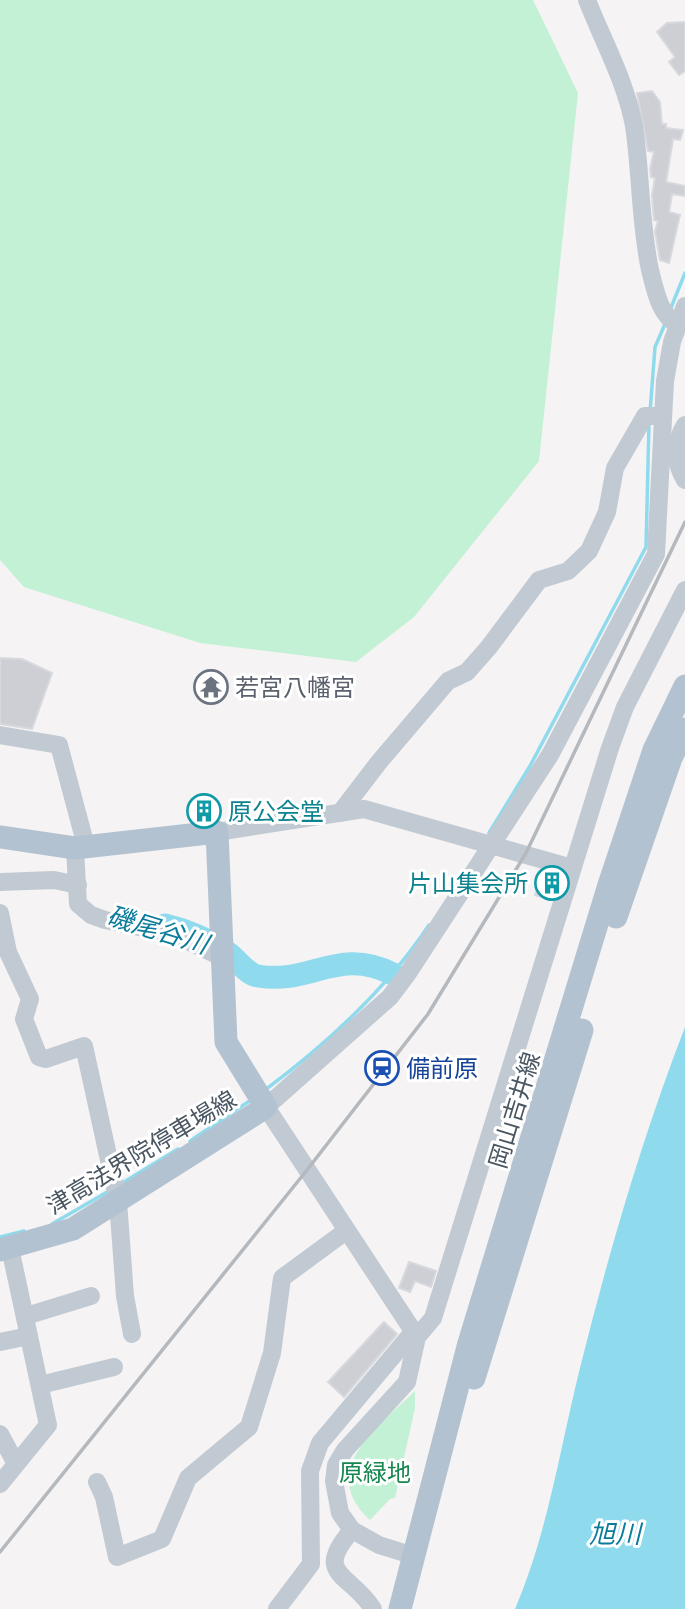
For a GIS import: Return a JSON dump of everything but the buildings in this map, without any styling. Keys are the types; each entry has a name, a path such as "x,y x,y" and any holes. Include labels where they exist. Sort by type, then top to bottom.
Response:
{"main road":[{"name":"岡山吉井線","path":"400,1609 469,1343 608,888 654,750 685,686"},
{"name":"岡山吉井線","path":"414,1556 538,1180 623,892 671,758 685,729"},
{"path":"0,837 80,847 218,832"},
{"name":"津高法界院停車場線","path":"5,1249 73,1229 116,1192 261,1100 226,1042 218,832"}],"street":[{"path":"414,1556 379,1545 352,1530 340,1513 335,1495 336,1465 345,1450 407,1382 415,1334 261,1100 390,997 487,844 550,755 656,554 654,416 677,317 647,255 633,123 620,79 587,0"},
{"path":"340,813 379,762 448,681 467,672 489,647 539,580 568,571 589,551 607,512 615,468 654,416"},
{"path":"685,425 676,451 685,480"},
{"path":"277,1609 310,1564 310,1471 320,1443 415,1334 433,1318 572,868 625,707 685,590"},
{"path":"0,735 59,745 80,847 78,904 98,918 173,933 221,951"},
{"path":"218,832 364,809 572,868"},
{"path":"0,882 54,880 79,893"},
{"path":"0,913 8,952 30,999 24,1019 39,1057 46,1059 84,1046 116,1192 125,1296 132,1334"},
{"path":"97,1482 104,1497 117,1557 162,1539 188,1478 249,1427 272,1353 282,1278 346,1231"},
{"path":"0,1484 48,1425 26,1316 5,1249"},
{"path":"26,1316 91,1296"},
{"path":"0,1342 29,1336"},
{"path":"40,1385 114,1367"},
{"path":"0,1434 16,1464"},
{"path":"352,1530 335,1549 333,1561 336,1572 373,1609"}],"green space":[{"path":"0,0 533,0 578,93 539,461 414,617 356,662 200,643 24,587 0,560"},
{"name":"原緑地","path":"415,1391 415,1408 395,1498 390,1499 370,1520 355,1502 349,1484 351,1466 371,1434"}],"water":[{"name":"旭川","path":"685,1027 685,1609 515,1609 545,1520 580,1368 615,1238"}],"waterway":[{"path":"670,310 685,273"},
{"path":"650,412 655,347 665,324"},
{"path":"489,833 530,766 646,547 649,423"},
{"name":"磯尾谷川","path":"165,925 214,944 250,973 258,976 294,976 356,964 374,966 393,974"},
{"path":"265,1090 311,1054 375,993 429,925"},
{"path":"190,1141 251,1100"},
{"path":"119,1185 178,1149"},
{"path":"52,1224 109,1191"},
{"path":"0,1237 24,1231"}],"railway":[{"path":"0,1552 307,1170 428,1014 526,853 685,522"}],"place":[{"name":"若宮八幡宮","path":"211,687"},
{"name":"原公会堂","path":"204,811"},
{"name":"片山集会所","path":"552,883"},
{"name":"備前原","path":"382,1068"}]}
